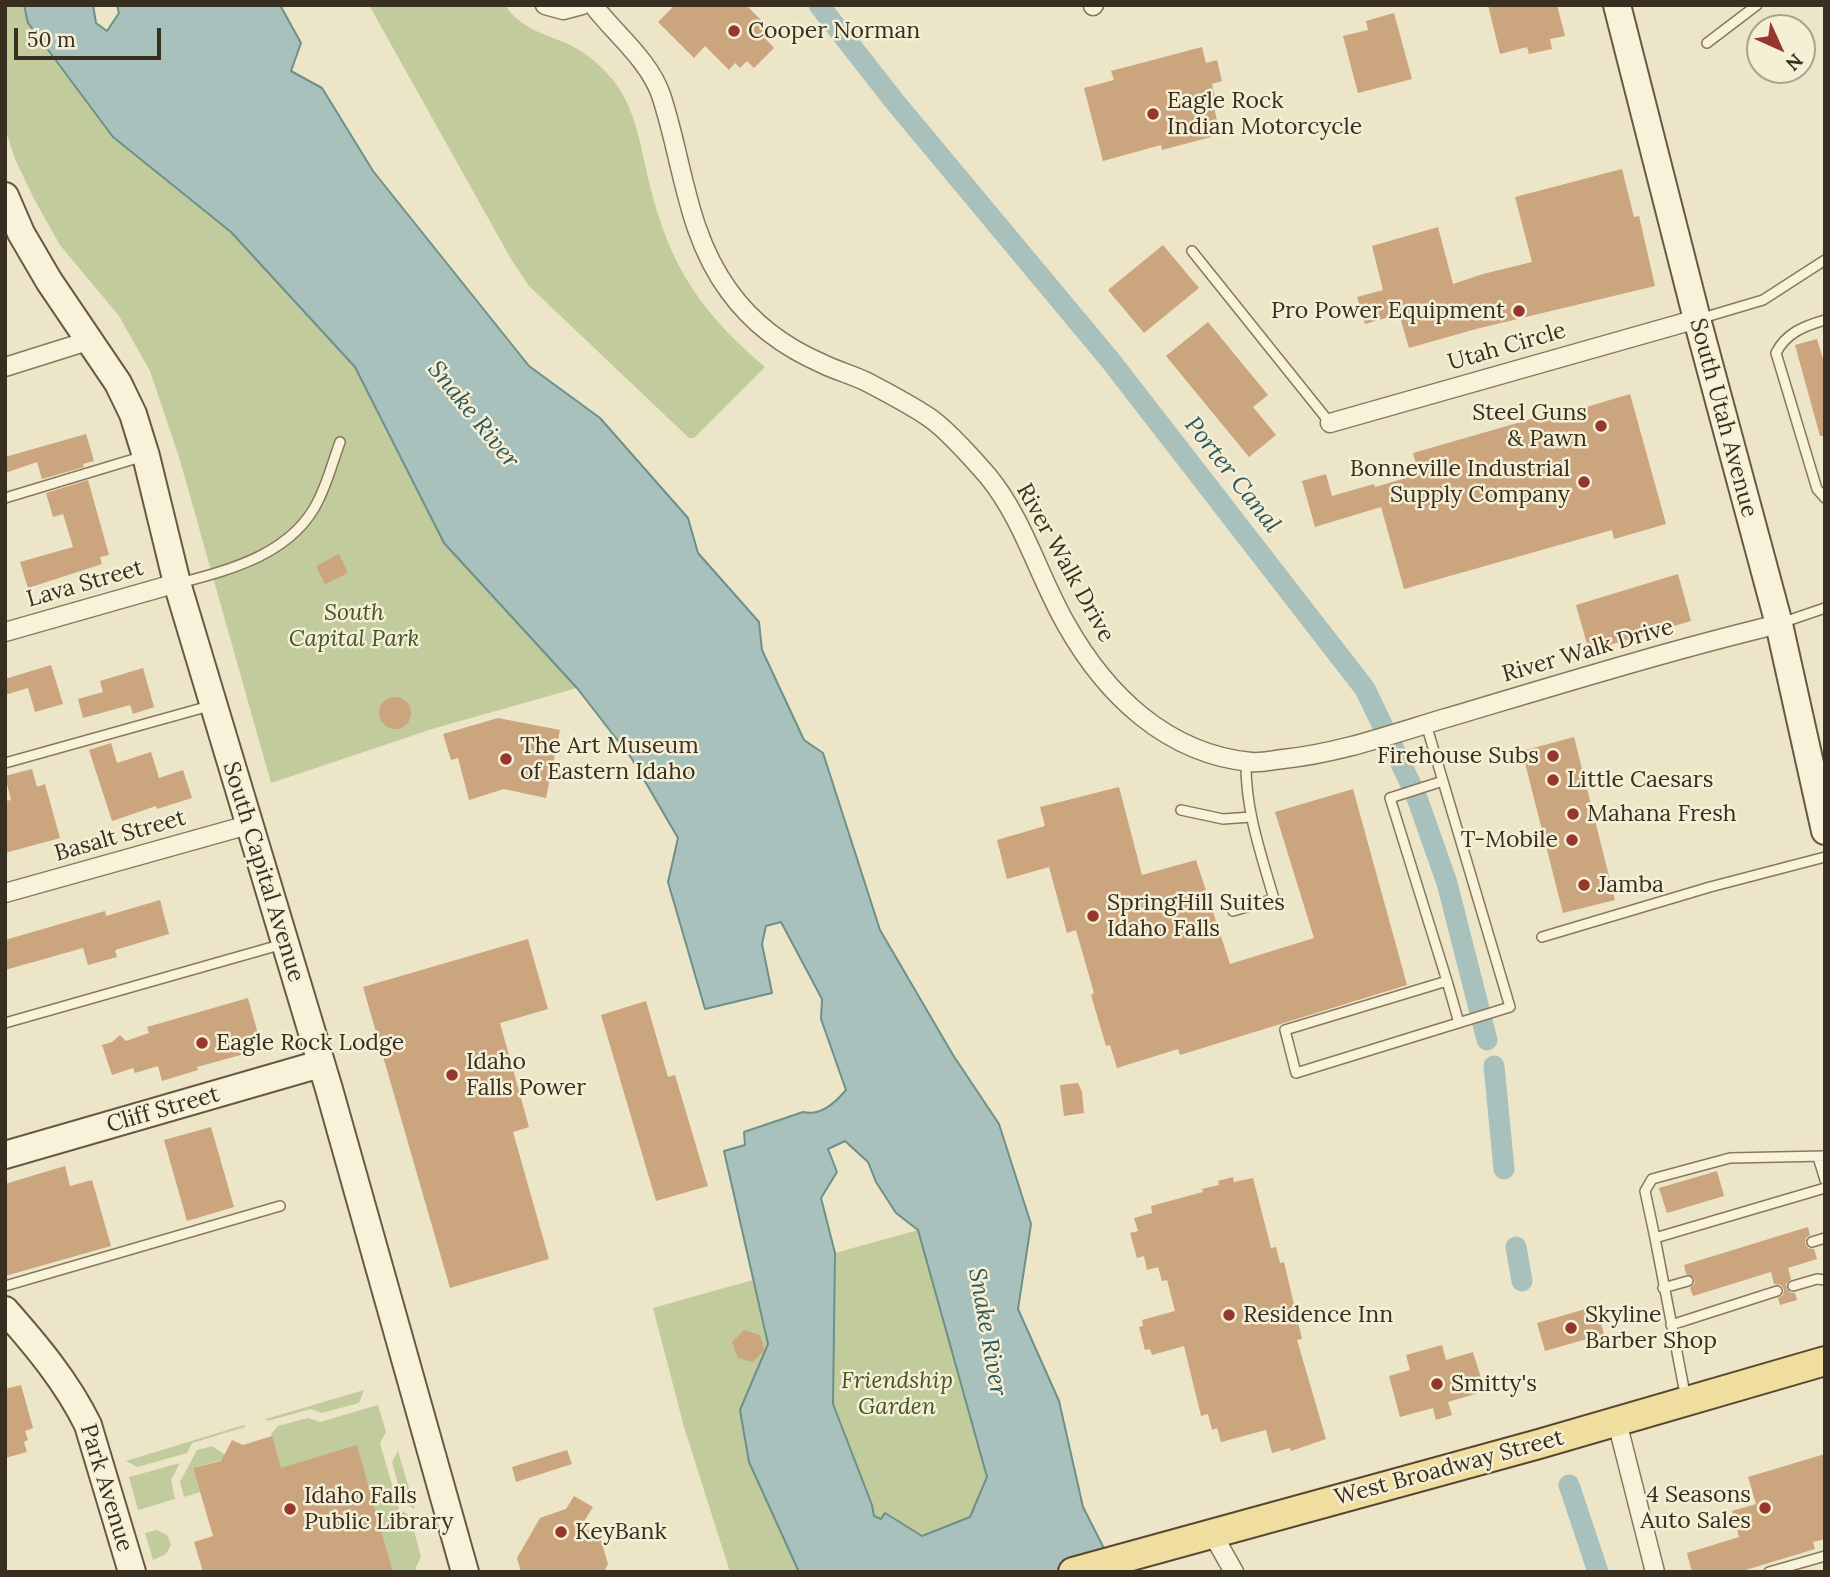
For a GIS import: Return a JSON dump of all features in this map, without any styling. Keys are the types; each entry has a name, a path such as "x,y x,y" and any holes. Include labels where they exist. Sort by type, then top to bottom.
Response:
{"main road":[{"name":"West Broadway Street","path":"1073,1572 1616,1422 1825,1361"}],"street":[{"path":"545,5 564,10 582,5"},
{"name":"River Walk Drive","path":"593,5 635,54 660,92 697,232 712,266 729,291 749,314 787,345 822,364 865,381 933,420 989,477 1019,526 1066,624 1093,664 1138,715 1176,740 1218,757 1246,761 1311,756 1366,743 1609,670 1779,624"},
{"name":"South Utah Avenue","path":"1617,5 1697,319 1779,624 1825,831"},
{"name":"South Capital Avenue","path":"5,196 17,234 91,340 118,383 133,414 177,583 320,1064 465,1572"},
{"name":"Utah Circle","path":"1330,423 1697,319"},
{"path":"5,367 91,340"},
{"name":"Lava Street","path":"5,632 177,583"},
{"name":"Basalt Street","path":"5,894 248,825"},
{"name":"Cliff Street","path":"5,1155 320,1064"},
{"name":"Park Avenue","path":"5,1310 35,1344 78,1405 88,1425 132,1572"},
{"path":"1616,1422 1655,1572"},
{"path":"1212,1533 1234,1572"}],"lane":[{"path":"1707,43 1757,5"},
{"path":"1192,251 1330,423"},
{"path":"1697,319 1763,300 1825,260"},
{"path":"1825,320 1804,326 1783,340 1776,353 1817,489 1825,498"},
{"path":"177,583 219,573 270,553 298,530 319,500 340,442"},
{"path":"5,498 146,456"},
{"path":"1779,624 1825,608"},
{"path":"5,763 214,704"},
{"path":"1419,726 1443,780 1510,1007 1296,1073 1285,1031 1447,981"},
{"path":"1233,911 1274,899 1251,817 1246,761"},
{"path":"1443,780 1390,798 1459,1023"},
{"path":"1181,810 1223,819 1251,817"},
{"path":"1542,937 1710,887 1825,857"},
{"path":"5,1023 285,944"},
{"path":"1686,1402 1645,1191 1651,1179 1730,1158 1821,1156 1825,1180"},
{"path":"1655,1238 1825,1188"},
{"path":"5,1286 280,1206"},
{"path":"1812,1242 1825,1238"},
{"path":"1793,1286 1817,1279 1825,1280"},
{"path":"1663,1288 1688,1281"},
{"path":"1671,1325 1777,1292"},
{"path":"1769,1572 1825,1556"}],"green space":[{"name":"South Capital Park","path":"5,5 24,5 28,23 113,137 231,232 355,367 444,543 577,688 432,729 271,783 179,457 150,371 119,316 60,245 15,159 5,128"},
{"path":"369,5 505,5 527,26 584,53 613,80 633,117 658,215 679,265 706,308 723,328 765,367 694,438 689,438 529,286 511,259"},
{"name":"Friendship Garden","path":"918,1230 987,1477 970,1517 922,1536 886,1513 881,1519 874,1516 833,1404 835,1253"},
{"path":"753,1280 768,1345 740,1410 749,1462 799,1572 730,1572 684,1427 653,1308"},
{"path":"364,1390 359,1403 322,1413 311,1409 267,1421 266,1419"},
{"path":"378,1405 386,1432 380,1443 399,1509 410,1516 421,1557 416,1567 417,1572 393,1572 357,1446 279,1469 271,1434 278,1426 308,1418 320,1422"},
{"path":"244,1425 245,1427 192,1443 187,1453 137,1467 126,1461"},
{"path":"212,1446 224,1454 226,1459 193,1468 200,1492 184,1497 180,1482 197,1450"},
{"path":"398,1451 415,1509 403,1503 392,1462"},
{"path":"180,1463 171,1480 175,1499 138,1510 129,1477"},
{"path":"157,1530 168,1536 171,1545 166,1554 153,1560 145,1533"}],"water":[{"name":"Snake River","path":"24,5 93,5 96,23 107,31 119,13 117,5 280,5 301,43 291,71 322,88 373,171 529,366 600,418 688,518 698,553 759,622 762,650 804,740 823,753 880,930 953,1055 999,1124 1031,1224 1018,1309 1059,1401 1083,1507 1116,1572 799,1572 749,1462 740,1410 768,1344 724,1151 745,1145 744,1132 803,1112 822,1110 846,1090 821,1019 822,999 781,922 766,926 762,944 772,993 705,1009 668,882 678,838 632,759 577,688 444,543 355,367 231,232 113,137 28,23","holes":["845,1141 868,1162 876,1182 896,1213 918,1230 987,1477 970,1517 922,1536 885,1513 881,1519 874,1516 833,1404 835,1253 821,1198 837,1172 828,1149"]}],"building":[{"path":"675,5 746,5 770,29 763,36 774,48 754,68 747,61 740,68 735,63 729,70 705,46 694,58 658,22"},
{"path":"1488,5 1557,5 1565,36 1550,39 1552,49 1529,54 1527,47 1500,54"},
{"path":"1394,13 1412,79 1358,93 1343,36 1368,30 1366,21"},
{"name":"Eagle Rock Indian Motorcycle","path":"1202,47 1206,63 1217,60 1222,81 1212,84 1218,125 1208,127 1211,137 1162,150 1161,145 1103,161 1084,88 1114,80 1111,71"},
{"path":"1622,169 1634,217 1639,216 1655,286 1409,348 1399,314 1365,324 1357,297 1383,290 1372,246 1438,227 1453,284 1532,262 1515,197"},
{"path":"1163,245 1199,288 1144,333 1108,290"},
{"path":"1208,322 1268,395 1253,407 1276,435 1249,457 1166,356"},
{"path":"1817,339 1825,366 1825,436 1820,436 1795,345"},
{"path":"1630,394 1666,524 1614,539 1612,530 1404,589 1381,507 1315,527 1302,481 1326,474 1332,496 1374,484 1375,487 1419,474 1413,453 1559,411 1560,415"},
{"path":"86,434 94,461 83,464 84,467 42,479 37,462 5,473 5,457"},
{"path":"88,480 109,555 100,557 102,564 28,588 20,562 73,547 63,514 53,517 46,493"},
{"path":"339,554 348,573 325,584 316,566"},
{"path":"1678,574 1691,621 1589,651 1576,605"},
{"path":"51,665 63,704 35,712 28,688 5,695 5,679"},
{"path":"143,668 154,707 133,714 130,705 83,718 78,699 103,692 100,681"},
{"path":"395,697 406,702 411,713 406,724 395,729 384,724 379,713 384,702"},
{"name":"The Art Museum of Eastern Idaho","path":"498,718 560,730 546,798 504,789 469,800 458,758 451,760 443,734"},
{"path":"1574,737 1615,900 1563,913 1522,751"},
{"path":"111,743 117,763 151,752 159,778 183,770 192,798 157,809 156,806 112,821 89,750"},
{"path":"32,769 37,787 45,784 60,838 5,853 5,801 11,800 5,776"},
{"path":"1119,787 1142,875 1196,860 1230,964 1314,938 1275,812 1353,789 1407,985 1180,1055 1178,1049 1117,1068 1110,1045 1106,1046 1076,930 1067,933 1049,867 1007,879 997,840 1045,826 1040,807"},
{"path":"160,900 169,934 115,950 117,957 88,965 83,948 5,970 5,940 105,911 106,916"},
{"name":"Idaho Falls Power","path":"528,939 548,1009 500,1023 529,1127 513,1132 549,1259 450,1288 363,987"},
{"name":"Eagle Rock Lodge","path":"248,998 258,1034 248,1053 197,1067 198,1070 162,1081 158,1066 135,1073 133,1068 112,1075 102,1045 112,1042 120,1035 126,1041 149,1033 147,1027"},
{"path":"646,1001 668,1077 675,1075 708,1186 656,1201 601,1015"},
{"path":"1078,1083 1082,1092 1084,1113 1064,1116 1060,1085"},
{"path":"211,1127 234,1207 187,1221 164,1140"},
{"path":"65,1166 70,1186 92,1180 111,1246 5,1276 5,1184"},
{"path":"1717,1171 1724,1196 1667,1213 1659,1188"},
{"name":"Residence Inn","path":"1233,1177 1234,1182 1253,1178 1271,1248 1276,1247 1280,1263 1284,1262 1302,1339 1297,1340 1326,1439 1291,1451 1290,1448 1272,1453 1266,1430 1221,1442 1217,1428 1212,1430 1208,1414 1201,1416 1184,1346 1152,1355 1150,1349 1145,1350 1139,1327 1143,1326 1142,1320 1175,1311 1167,1280 1162,1281 1158,1267 1147,1270 1144,1256 1137,1258 1130,1233 1138,1231 1134,1218 1152,1213 1151,1206 1203,1192 1202,1189 1219,1185 1218,1181"},
{"path":"1808,1227 1810,1235 1805,1243 1808,1248 1814,1249 1817,1259 1788,1268 1791,1279 1786,1284 1787,1289 1795,1293 1797,1300 1780,1305 1778,1298 1783,1295 1784,1290 1781,1285 1774,1284 1771,1272 1693,1296 1690,1288 1695,1283 1694,1278 1686,1274 1684,1265"},
{"name":"Skyline Barber Shop","path":"1596,1306 1604,1334 1545,1351 1537,1323"},
{"path":"744,1330 760,1335 765,1350 753,1362 738,1358 732,1342"},
{"name":"Smitty's","path":"1442,1345 1446,1360 1473,1352 1485,1391 1448,1402 1452,1415 1436,1420 1433,1408 1400,1417 1389,1376 1410,1370 1406,1355"},
{"path":"21,1385 33,1428 25,1431 28,1440 24,1442 27,1452 5,1458 5,1389"},
{"name":"Idaho Falls Public Library","path":"272,1436 281,1468 357,1445 393,1572 203,1572 194,1542 213,1536 193,1468 221,1461 232,1440 243,1445"},
{"path":"567,1450 572,1464 516,1482 512,1467"},
{"path":"1825,1454 1825,1539 1813,1542 1815,1549 1739,1572 1692,1572 1687,1553 1739,1537 1732,1511 1756,1504 1748,1477"},
{"name":"KeyBank","path":"574,1496 593,1507 581,1526 600,1537 608,1564 604,1572 521,1572 517,1558 540,1518 566,1509"}],"waterway":[{"name":"Porter Canal","path":"819,5 895,102 1110,360 1365,689 1416,795 1447,883 1487,1040"},
{"name":"Porter Canal","path":"1494,1066 1504,1169"},
{"name":"Porter Canal","path":"1516,1247 1522,1281"},
{"name":"Porter Canal","path":"1569,1485 1598,1572"}],"place":[{"name":"Cooper Norman","path":"734,31"},
{"name":"Eagle Rock Indian Motorcycle","path":"1153,114"},
{"name":"Pro Power Equipment","path":"1519,311"},
{"name":"Steel Guns & Pawn","path":"1601,426"},
{"name":"Bonneville Industrial Supply Company","path":"1584,482"},
{"name":"Firehouse Subs","path":"1553,756"},
{"name":"The Art Museum of Eastern Idaho","path":"506,759"},
{"name":"Little Caesars","path":"1553,780"},
{"name":"Mahana Fresh","path":"1573,814"},
{"name":"T-Mobile","path":"1572,840"},
{"name":"Jamba","path":"1584,885"},
{"name":"SpringHill Suites Idaho Falls","path":"1093,916"},
{"name":"Eagle Rock Lodge","path":"202,1043"},
{"name":"Idaho Falls Power","path":"452,1075"},
{"name":"Residence Inn","path":"1229,1315"},
{"name":"Skyline Barber Shop","path":"1571,1328"},
{"name":"Smitty's","path":"1437,1384"},
{"name":"4 Seasons Auto Sales","path":"1765,1508"},
{"name":"Idaho Falls Public Library","path":"290,1509"},
{"name":"KeyBank","path":"561,1532"}]}
